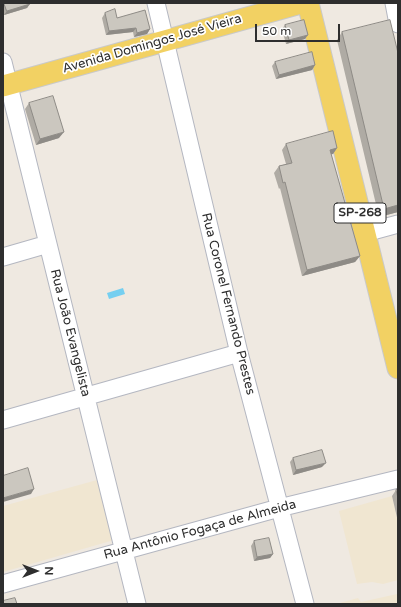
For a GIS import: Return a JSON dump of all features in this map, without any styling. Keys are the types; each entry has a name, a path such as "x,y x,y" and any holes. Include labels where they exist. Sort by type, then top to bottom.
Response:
{"main road":[{"name":"Avenida Domingos José Vieira","path":"6,86 165,40 301,3"},
{"name":"SP-268","path":"308,3 398,368"}],"street":[{"name":"Rua Coronel Fernando Prestes","path":"156,3 239,352 305,604"},
{"path":"394,3 398,24"},
{"name":"Rua João Evangelista","path":"3,62 6,86 48,244 137,604"},
{"path":"365,234 398,224"},
{"path":"3,257 48,244"},
{"path":"3,420 239,352"},
{"name":"Rua Antônio Fogaça de Almeida","path":"3,584 279,508 398,479"}],"shaded area":[{"path":"97,480 114,540 3,572 3,506"},
{"path":"392,496 398,522 398,580 383,584 372,582 357,584 339,511"},
{"path":"397,594 398,604 336,604 358,598 361,602"}],"water":[{"path":"123,288 125,294 109,299 107,293"}],"building":[{"path":"4,3 30,3 30,4 7,11"},
{"path":"115,9 117,18 145,10 150,29 137,33 136,28 109,31 105,13"},
{"path":"304,20 308,35 289,40 285,25"},
{"path":"390,20 398,53 398,205 384,209 342,32"},
{"path":"312,52 315,65 279,75 275,62"},
{"path":"53,96 64,132 40,139 29,103"},
{"path":"333,131 337,148 330,150 360,256 307,270 285,182 283,183 279,166 292,163 286,144"},
{"path":"322,450 326,463 296,470 293,458"},
{"path":"28,468 34,489 3,498 3,476"},
{"path":"269,538 273,554 257,557 254,541"},
{"path":"15,598 17,604 3,604 3,601"}]}
